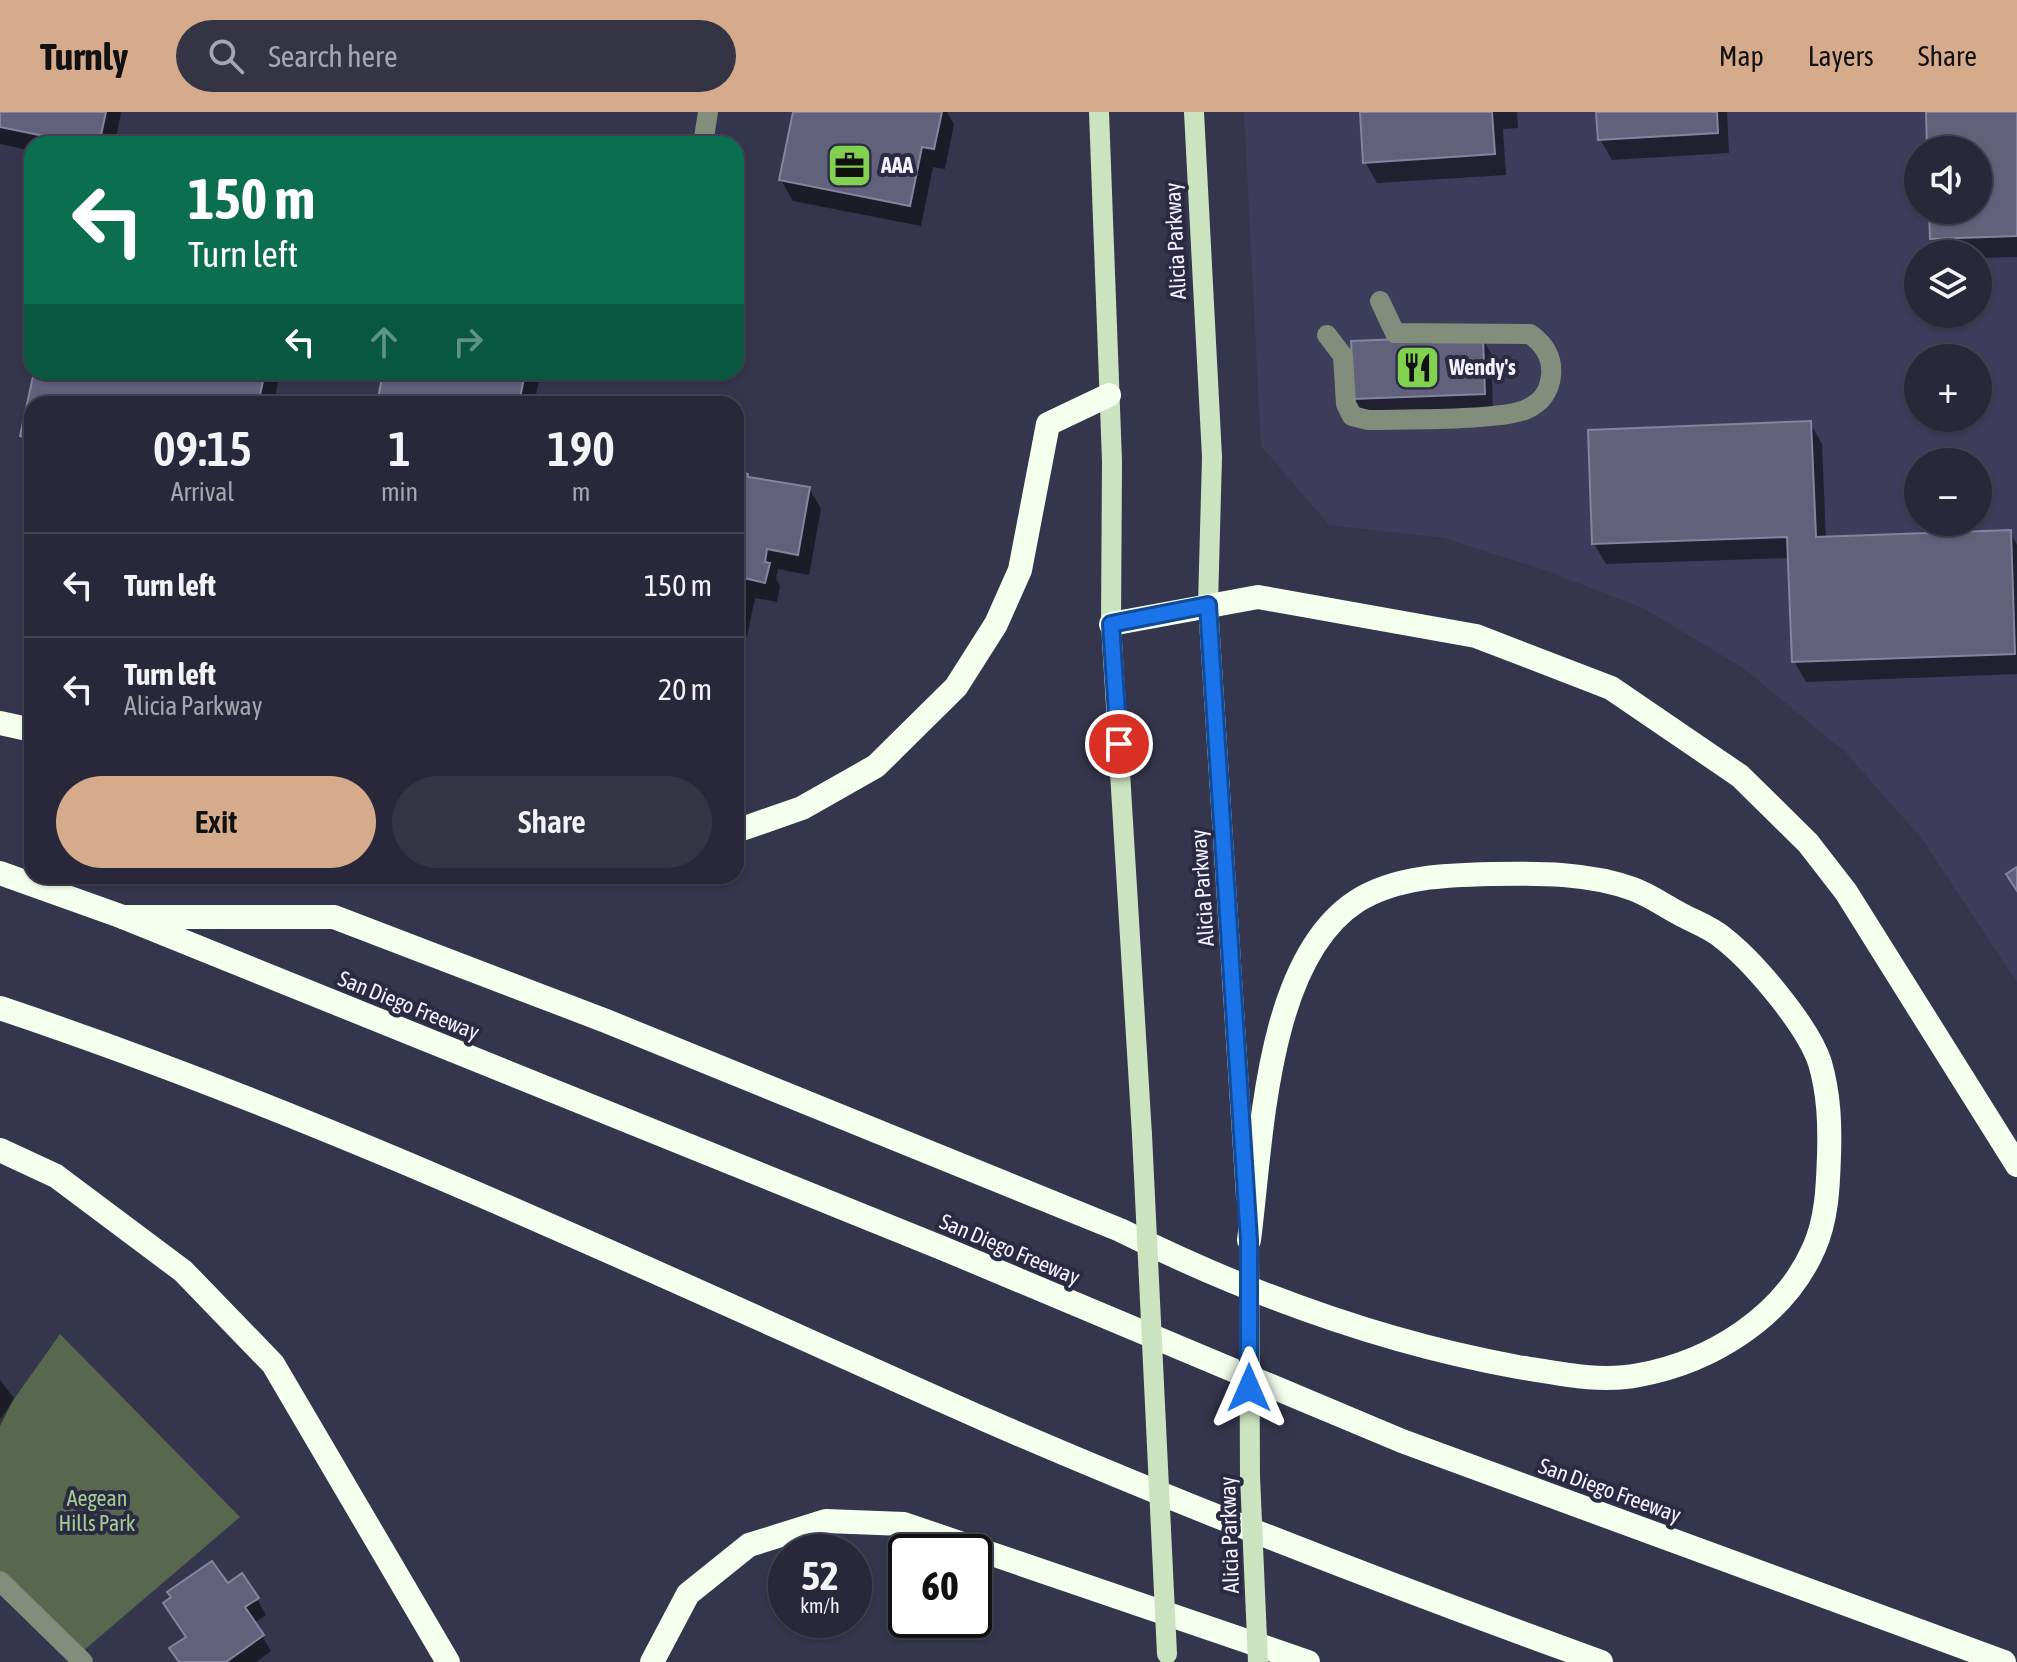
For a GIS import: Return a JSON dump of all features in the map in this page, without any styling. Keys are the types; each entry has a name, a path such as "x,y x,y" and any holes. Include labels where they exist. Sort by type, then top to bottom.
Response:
{"highway":[{"path":"744,828 802,808 876,766 956,687 996,624 1020,570 1048,424 1109,395"},
{"path":"1111,624 1258,597 1476,636 1611,688 1740,776 1808,843 1846,892 2017,1165"},
{"path":"0,723 24,728"},
{"name":"San Diego Freeway","path":"0,873 24,882"},
{"path":"123,917 334,917 621,1027 1120,1230 1197,1268 1349,1326 1449,1354 1580,1377 1636,1376 1702,1358 1750,1327 1784,1295 1815,1248 1827,1200 1831,1114 1819,1060 1784,1002 1723,937 1632,888 1550,873 1449,875 1398,884 1357,901 1321,935 1299,972 1273,1057 1249,1240"},
{"name":"San Diego Freeway","path":"31,884 123,917 942,1248 1402,1441 2004,1662"},
{"path":"0,1008 133,1052 605,1248 989,1421 1347,1570 1601,1662"},
{"path":"0,1150 56,1176 183,1271 273,1364 448,1662"},
{"path":"652,1662 688,1594 749,1545 826,1521 904,1524 1308,1662"}],"main road":[{"path":"1099,112 1109,395 1111,624 1142,1135 1167,1658"},
{"name":"Alicia Parkway","path":"1194,112 1212,457 1208,605 1249,1240 1250,1476 1258,1662"}],"street":[{"path":"704,136 708,112"},
{"path":"1327,335 1343,356 1346,404 1352,416 1368,420 1514,413 1543,399 1552,371 1540,342 1530,334 1395,333 1380,301"},
{"path":"0,1581 83,1662"}],"shaded area":[{"path":"1244,112 2017,112 2017,982 1922,839 1845,752 1743,668 1643,608 1544,570 1444,538 1329,525 1261,446"}],"green space":[{"name":"Aegean Hills Park","path":"60,1334 240,1517 83,1651 0,1582 0,1419"}],"building":[{"path":"0,112 106,112 101,136 44,136 0,127"},
{"name":"AAA","path":"793,112 942,112 934,149 922,147 910,206 779,180"},
{"path":"1360,112 1492,112 1495,154 1363,163"},
{"path":"1596,112 1717,112 1718,133 1598,140"},
{"path":"1926,112 2017,112 2017,236 1930,239 1929,224 1992,224 1992,136 1927,136"},
{"name":"Wendy's","path":"1483,336 1485,394 1353,399 1351,341"},
{"path":"32,380 263,380 260,396 29,396"},
{"path":"382,380 524,380 520,396 378,396"},
{"path":"1811,421 1816,537 1904,534 1992,536 1992,531 2011,530 2015,654 1792,662 1787,537 1592,544 1588,430"},
{"path":"744,473 748,477 810,487 798,555 767,549 765,562 770,563 765,583 744,578"},
{"path":"2017,867 2017,891 2006,874"},
{"path":"212,1561 228,1583 242,1573 259,1598 245,1607 264,1635 226,1662 179,1662 169,1648 186,1637 163,1603 171,1597 167,1592"}],"place":[{"name":"AAA","path":"850,165"},
{"name":"Wendy's","path":"1418,367"}],"route":[{"path":"1119,744 1111,624 1208,605 1249,1240 1249,1388"}]}
